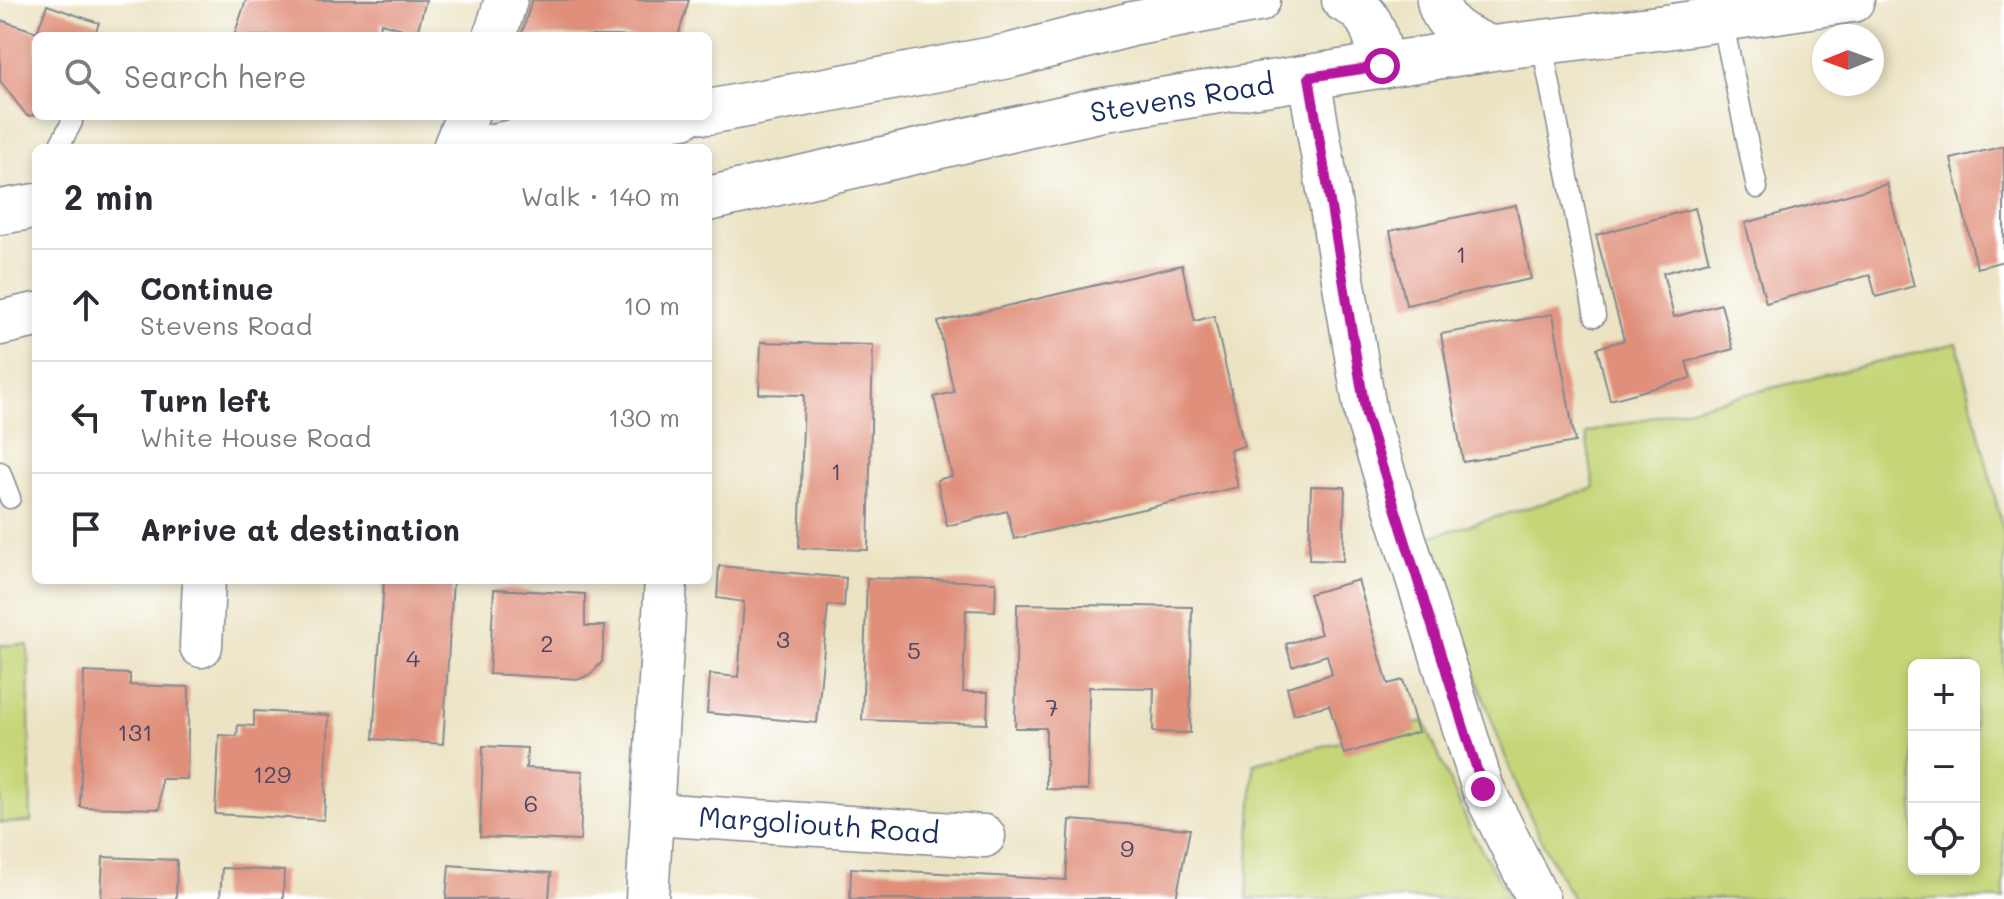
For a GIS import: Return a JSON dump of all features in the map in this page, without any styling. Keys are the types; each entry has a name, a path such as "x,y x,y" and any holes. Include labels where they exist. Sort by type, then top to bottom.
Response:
{"main road":[{"path":"712,111 1009,56 1132,24 1258,0"},
{"path":"1344,0 1367,16 1374,30 1382,66"},
{"name":"Stevens Road","path":"712,198 1098,110 1493,48 1542,44 1852,0"},
{"path":"503,144 654,120"},
{"path":"0,323 32,316"}],"street":[{"path":"496,32 506,0"},
{"path":"1438,0 1447,20 1464,36 1493,48"},
{"path":"1309,77 1366,415 1483,789 1538,899"},
{"path":"456,144 465,120"},
{"path":"201,646 204,584"},
{"path":"647,899 666,584"},
{"name":"Margoliouth Road","path":"653,814 984,836"}],"lane":[{"path":"1722,19 1757,188"},
{"path":"1542,44 1595,316"},
{"path":"60,144 72,122"},
{"path":"0,472 10,498"}],"green space":[{"path":"1957,343 2004,534 2004,899 1573,899 1550,858 1510,769 1429,537 1594,488 1586,433"},
{"path":"0,645 28,645 31,822 0,823"},
{"path":"1424,721 1472,833 1510,899 1247,899 1254,763"}],"building":[{"path":"246,0 426,0 417,32 381,23 380,32 235,32"},
{"path":"532,0 689,0 679,32 522,32"},
{"path":"47,5 99,23 96,32 37,32"},
{"path":"0,20 37,32 32,32 32,115 27,116 0,81"},
{"path":"2004,146 2004,261 1977,268 1951,159"},
{"path":"1887,184 1914,286 1876,297 1870,275 1766,303 1745,223"},
{"path":"1516,205 1531,279 1406,305 1390,231"},
{"path":"1695,208 1709,261 1663,273 1674,317 1721,304 1733,349 1686,362 1691,378 1610,400 1597,348 1624,340 1596,235"},
{"path":"1182,265 1195,321 1214,316 1244,446 1230,450 1238,487 1014,539 1007,511 947,526 937,480 952,476 934,397 954,392 938,322"},
{"path":"1553,314 1575,442 1463,462 1441,334"},
{"path":"761,342 873,345 868,550 799,548 804,395 759,394"},
{"path":"1311,486 1345,487 1343,561 1309,560"},
{"path":"719,566 846,578 844,607 828,605 817,723 707,713 710,674 738,677 744,602 717,598"},
{"path":"867,578 996,582 995,611 966,610 963,692 988,692 987,724 862,720"},
{"path":"1358,580 1388,684 1403,680 1418,732 1344,754 1329,705 1294,714 1287,687 1332,674 1327,655 1292,666 1286,644 1321,634 1309,594"},
{"path":"384,584 453,584 443,744 373,739"},
{"path":"494,589 585,594 585,626 605,626 602,662 591,674 580,679 489,674"},
{"path":"1017,604 1192,607 1190,733 1153,732 1154,688 1089,687 1088,790 1046,789 1046,728 1015,728"},
{"path":"84,672 130,674 130,685 189,687 187,779 161,779 160,809 80,807"},
{"path":"254,711 329,715 324,820 215,814 219,735 237,736 238,725 254,726"},
{"path":"483,746 527,748 526,768 583,771 580,841 480,837"},
{"path":"1070,820 1190,829 1176,899 850,899 851,868 1066,880"},
{"path":"103,857 177,860 176,899 101,899"},
{"path":"449,865 551,873 549,899 446,899"},
{"path":"222,868 284,871 283,899 220,899"}],"route":[{"path":"1382,66 1309,77 1366,415 1483,789"}]}
